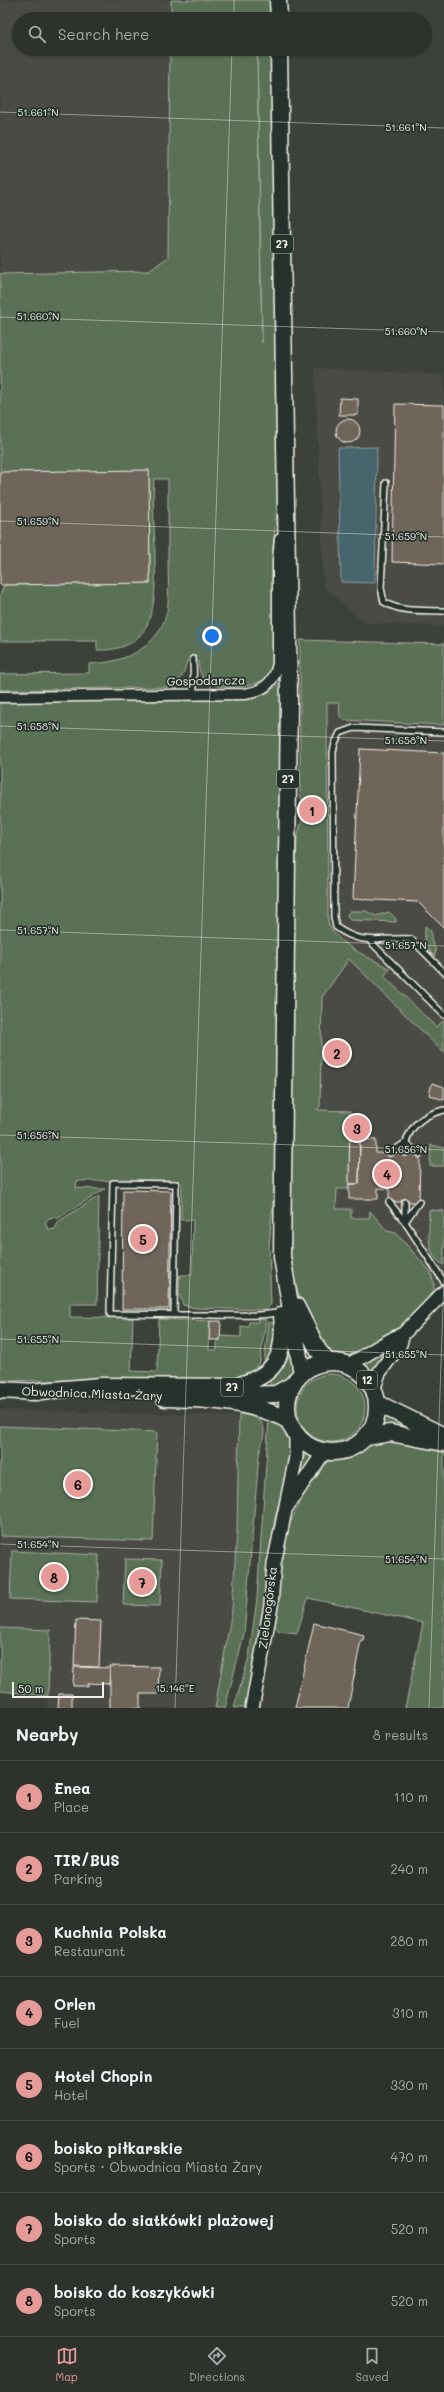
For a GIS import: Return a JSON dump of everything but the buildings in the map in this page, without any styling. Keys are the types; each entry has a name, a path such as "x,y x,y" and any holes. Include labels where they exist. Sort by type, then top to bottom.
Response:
{"main road":[{"path":"278,0 279,12"},
{"name":"27","path":"279,56 289,701 282,1257 290,1310 297,1379"},
{"name":"27","path":"282,1186 276,1213 272,1262 290,1310 328,1362"},
{"name":"27","path":"29,1392 100,1386 232,1387 250,1383 267,1373 279,1357 290,1310"},
{"path":"184,1398 276,1394 315,1366 328,1362"},
{"name":"12","path":"328,1362 348,1365 363,1375 375,1396 444,1436"},
{"path":"292,1428 287,1407 297,1379"},
{"name":"Obwodnica Miasta Żary","path":"0,1390 184,1398"},
{"name":"12","path":"366,1437 374,1421 375,1396"},
{"path":"184,1398 258,1409 292,1428 306,1444 324,1452 342,1451 351,1448 366,1437 390,1433 444,1443"}],"street":[{"name":"Gospodarcza","path":"0,697 253,692 266,687 274,677 279,655 278,560 286,497"},
{"path":"348,1365 366,1357 393,1338 403,1334 444,1292"},
{"path":"375,1396 380,1373 400,1344 403,1334"},
{"name":"Zielonogórska","path":"252,1708 271,1606 274,1564 296,1457 292,1428"},
{"name":"Zielonogórska","path":"286,1508 324,1452"}],"lane":[{"path":"386,483 382,588 384,602 393,608 444,611"},
{"path":"193,659 194,694"},
{"path":"444,732 354,728 340,733 335,743 334,917 336,927 348,936 370,941 390,938 411,939 444,972"},
{"path":"370,941 444,1015"},
{"path":"405,1153 405,1143 414,1126 425,1115 444,1110"},
{"path":"390,1153 405,1143"},
{"path":"405,1143 420,1154"},
{"path":"174,1315 176,1184 113,1183 110,1314 174,1315 268,1315 290,1310"},
{"path":"389,1202 406,1222 444,1282"},
{"path":"405,1202 406,1222"},
{"path":"406,1222 419,1202"}],"shaded area":[{"path":"0,0 171,0 171,12 12,12 12,56 170,56 168,257 149,271 0,274"},
{"path":"315,368 444,375 444,626 365,623 324,587"},
{"path":"321,641 444,644 444,1279 398,1326 303,1281 322,843"},
{"path":"0,1410 240,1416 236,1558 232,1610 215,1708 47,1708 50,1630 0,1628"}],"green space":[{"path":"171,0 271,0 271,12 171,12"},
{"path":"170,56 272,56 279,493 273,547 274,662 266,678 252,684 235,687 217,686 210,683 201,675 198,661 187,661 182,677 176,683 168,687 0,690 0,674 89,673 89,664 103,663 129,656 151,641 159,631 165,619 168,604 168,479 154,479 155,592 153,607 142,633 131,643 116,648 97,650 97,641 0,641 0,595 4,585 150,583 149,475 0,477 0,274 149,271 168,257"},
{"path":"300,640 444,644 444,725 344,720 340,716 339,703 327,703 328,923 332,931 346,944 390,969 384,976 436,1027 443,1021 444,1023 444,1053 349,959 322,997 320,1106 317,1110 350,1111 349,1189 337,1189 336,1209 351,1209 351,1218 369,1218 370,1211 387,1231 396,1233 430,1271 434,1283 434,1289 430,1298 413,1316 382,1342 346,1360 328,1354 301,1306 289,1262 294,890 297,839 302,819 307,816 318,816 319,805 306,805 302,802 300,792"},
{"path":"282,681 276,1167 269,1246 271,1304 266,1310 195,1308 183,1305 179,1293 180,1275 192,1275 193,1220 181,1220 182,1184 172,1180 77,1181 76,1188 105,1189 57,1219 54,1217 49,1218 45,1223 49,1230 55,1229 59,1221 99,1196 97,1304 70,1304 70,1317 133,1318 131,1371 157,1372 159,1319 210,1321 209,1350 217,1350 217,1340 220,1340 220,1336 241,1337 241,1326 248,1327 249,1322 258,1322 258,1319 266,1320 260,1362 256,1366 256,1375 247,1379 110,1382 0,1380 0,702 252,698 269,692"},
{"path":"350,911 366,911 376,916 389,912 396,919 396,922 350,920 347,915"},
{"path":"425,926 431,931 431,940 436,951 434,957 425,943"},
{"path":"431,1145 444,1148 444,1166 430,1166"},
{"path":"429,1210 444,1211 444,1265 438,1262 434,1257 430,1246 429,1221 431,1219 429,1219"},
{"path":"269,1322 275,1324 278,1342 263,1369"},
{"path":"289,1340 294,1370 287,1379 271,1389 269,1377"},
{"path":"392,1346 371,1374 363,1366"},
{"path":"324,1374 338,1374 350,1379 360,1389 365,1401 365,1415 360,1427 350,1437 338,1442 324,1442 312,1437 302,1427 297,1415 297,1401 302,1389 312,1379"},
{"path":"239,1414 257,1419 264,1427 264,1432 259,1455 244,1634 225,1708 215,1708 232,1610 237,1531"},
{"path":"384,1414 416,1430 382,1425"},
{"path":"269,1418 282,1427 289,1437 292,1456 275,1517 260,1638 246,1708 234,1708 249,1657 257,1598"},
{"path":"0,1426 157,1432 153,1541 0,1536"},
{"path":"380,1438 444,1449 444,1708 405,1708 423,1623 308,1598 297,1633 279,1631 274,1625 283,1549 290,1523 313,1476 326,1462 351,1456"},
{"path":"305,1454 314,1458 292,1493"},
{"path":"12,1551 99,1555 97,1602 10,1599"},
{"path":"125,1559 162,1560 160,1606 123,1605"},
{"path":"0,1628 50,1630 48,1696 0,1691"}],"water":[{"path":"377,447 375,583 341,582 338,448"}],"place":[{"name":"Enea","path":"312,810"},
{"name":"TIR/BUS","path":"337,1053"},
{"name":"Kuchnia Polska","path":"357,1128"},
{"name":"Orlen","path":"387,1174"},
{"name":"Hotel Chopin","path":"143,1239"},
{"name":"boisko piłkarskie","path":"78,1484"},
{"name":"boisko do koszykówki","path":"54,1577"},
{"name":"boisko do siatkówki plażowej","path":"142,1582"}]}
